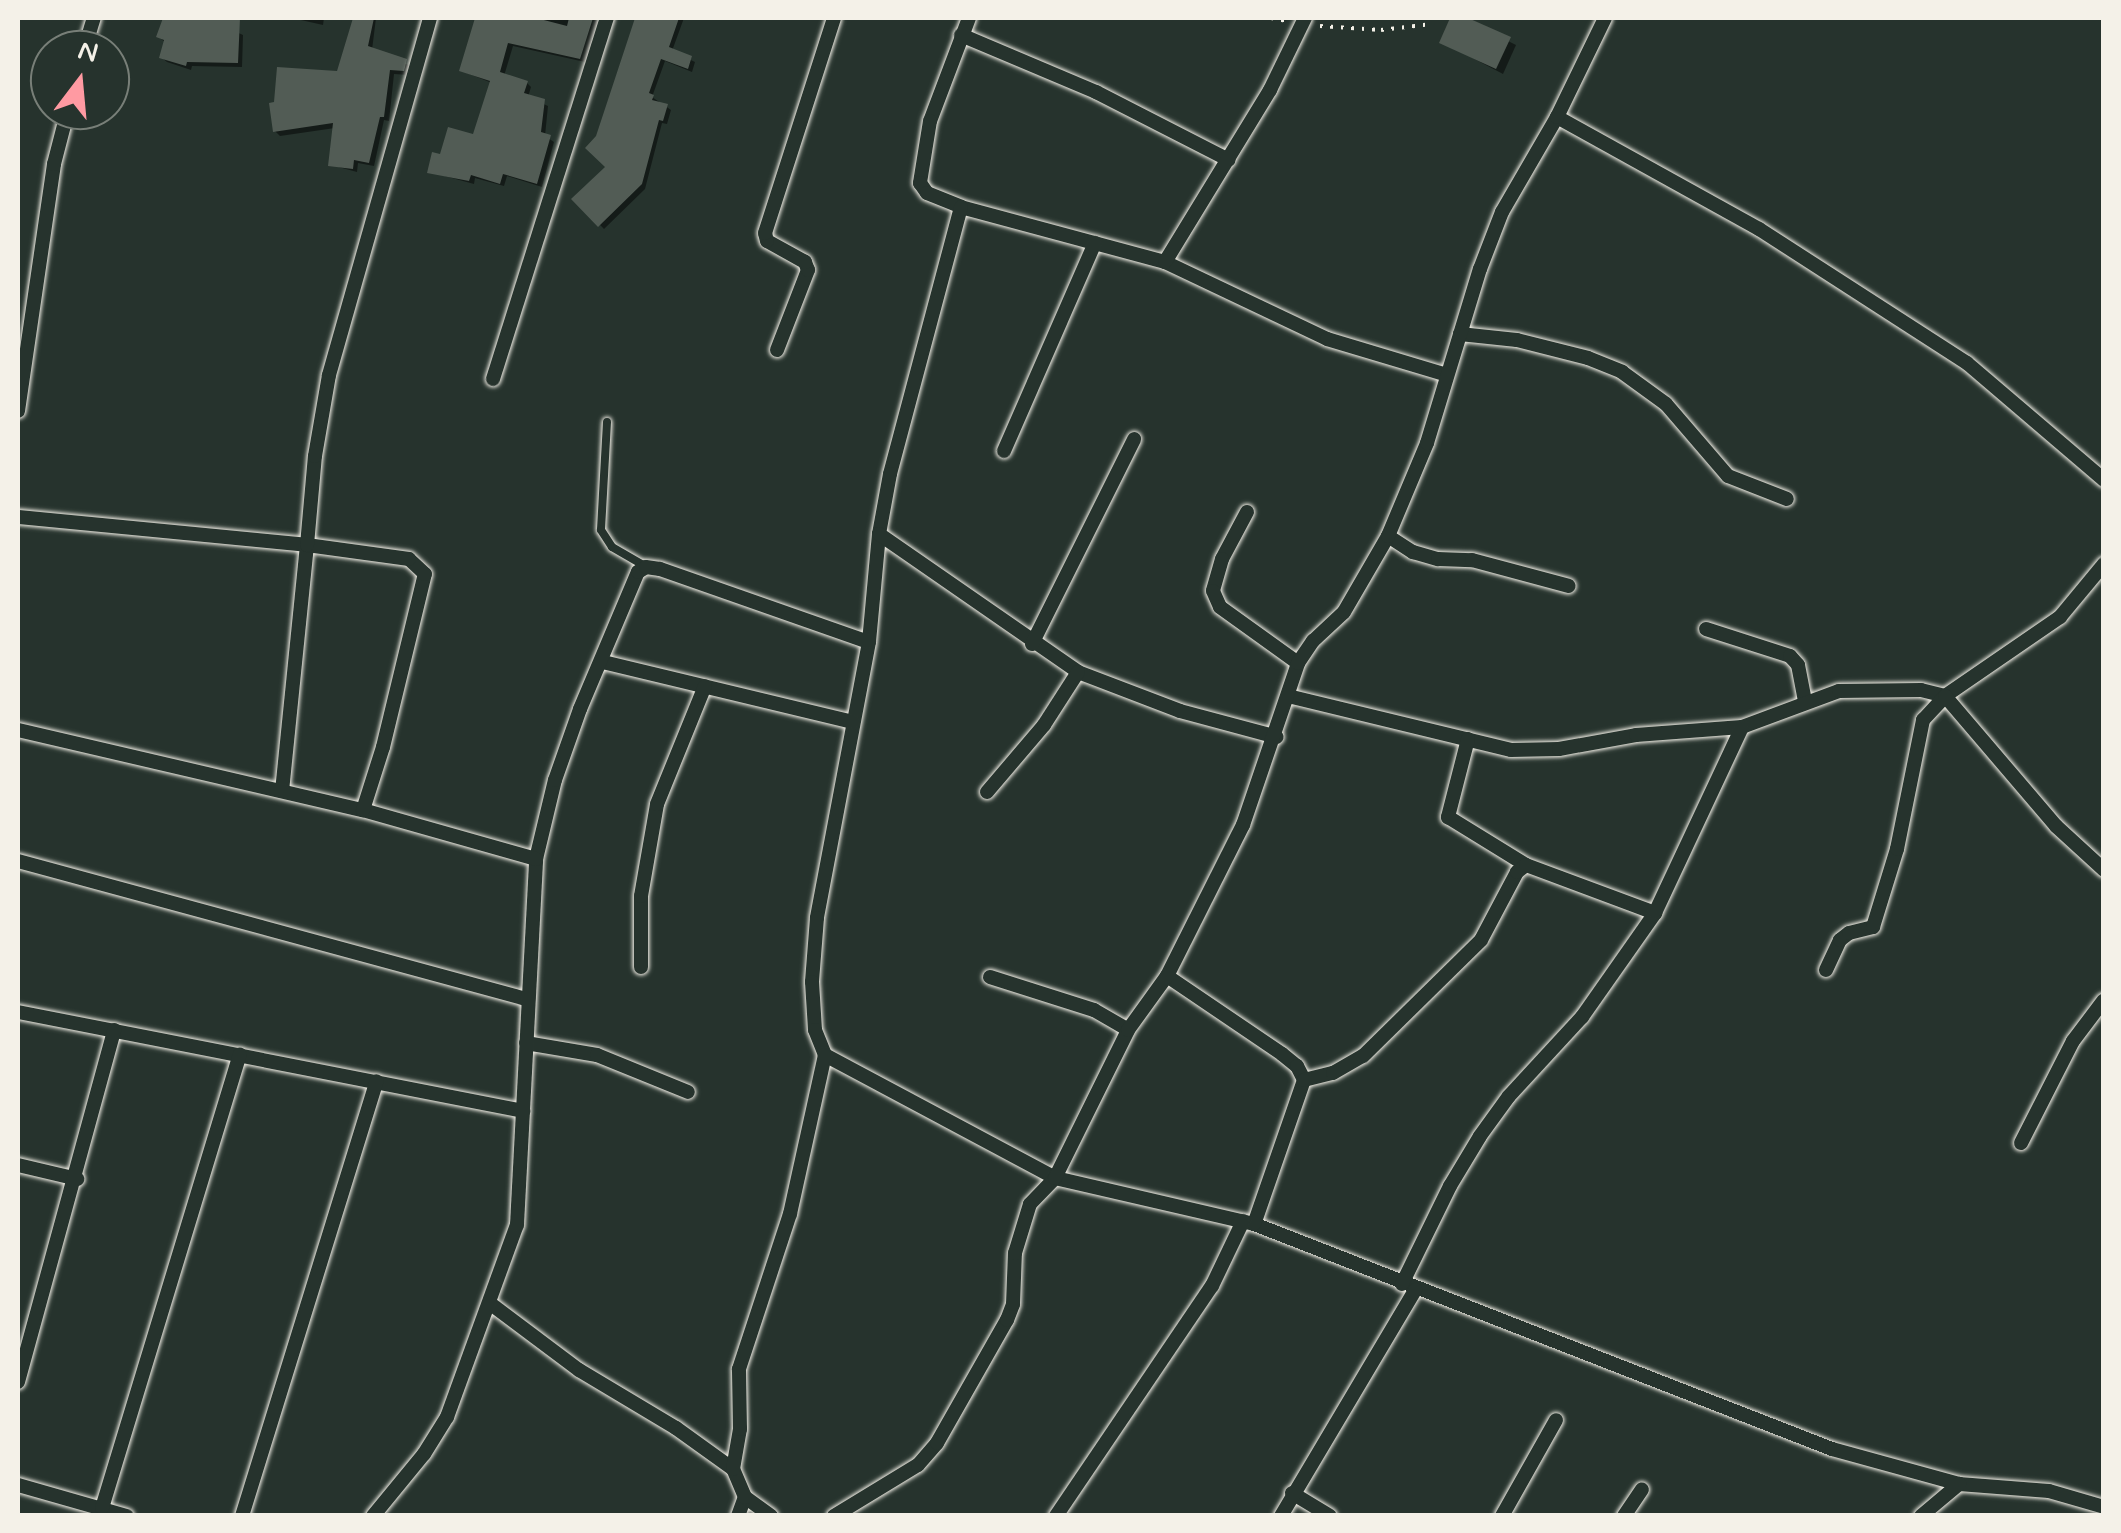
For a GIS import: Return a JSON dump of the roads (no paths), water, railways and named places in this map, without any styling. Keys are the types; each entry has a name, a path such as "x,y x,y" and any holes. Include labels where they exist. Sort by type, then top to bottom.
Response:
{"street":[{"path":"282,791 315,456 329,375 430,18"},
{"path":"492,379 607,18"},
{"path":"777,350 808,270 805,262 767,241 766,233 834,18"},
{"path":"969,18 930,121 920,183 927,193 961,207 1164,262 1326,339 1447,375"},
{"path":"834,1516 894,1483 937,1444 1007,1320 1013,1304 1015,1253 1022,1224 1040,1189 1055,1178 1128,1030 1167,976 1244,825 1277,736 1298,662 1313,641 1344,612 1388,536 1428,442 1502,212 1557,117 1606,18"},
{"path":"1164,262 1229,160 1304,21"},
{"path":"962,35 1096,92 1229,160"},
{"path":"1557,117 1759,229 1967,362 2104,480"},
{"path":"18,411 54,164 63,130"},
{"path":"732,1469 740,1429 739,1369 790,1214 825,1055 815,1030 817,918 869,642 879,534 890,474 961,207"},
{"path":"1004,451 1095,243"},
{"path":"1460,334 1517,340 1588,358 1622,372 1666,404 1728,476 1787,500"},
{"path":"1032,644 1134,439"},
{"path":"1246,512 1222,559 1213,590 1220,607 1298,662"},
{"path":"18,516 307,544 409,559 425,574 388,730 363,810"},
{"path":"879,534 1032,644 1078,672 1180,711 1277,736"},
{"path":"1388,536 1413,552 1438,559 1472,560 1569,586"},
{"path":"1826,970 1840,940 1873,927 1897,849 1924,720 1946,696 2060,618 2104,564"},
{"path":"373,1516 424,1454 446,1417 491,1304 516,1225 536,859 555,780 580,709 638,572 646,567 869,642"},
{"path":"1706,629 1790,656 1798,665 1805,700"},
{"path":"603,662 854,722"},
{"path":"987,792 1044,726 1078,672"},
{"path":"641,967 640,896 658,804 705,686"},
{"path":"1288,696 1511,750 1559,749 1636,735 1742,728 1805,700 1839,691 1922,690 1946,696 2056,826 2104,870"},
{"path":"1280,1516 1409,1287 1450,1186 1508,1096 1582,1017 1655,913 1742,728"},
{"path":"18,730 363,810 536,859"},
{"path":"1468,739 1448,817 1526,865 1655,913"},
{"path":"18,861 526,999"},
{"path":"1304,1080 1334,1073 1363,1056 1482,940 1517,872 1526,865"},
{"path":"1056,1516 1212,1286 1248,1223 1304,1080 1298,1066 1167,976"},
{"path":"990,978 1094,1010 1128,1030"},
{"path":"2021,1143 2073,1041 2104,1000"},
{"path":"18,1012 377,1080 522,1112"},
{"path":"18,1382 25,1330 77,1178 114,1030"},
{"path":"526,1042 597,1055 688,1092"},
{"path":"102,1508 240,1055"},
{"path":"825,1055 1055,1178 1248,1223 1409,1287 1664,1380 1782,1432 1959,1484 2049,1491 2104,1507"},
{"path":"242,1516 377,1080"},
{"path":"18,1166 77,1178"},
{"path":"491,1304 579,1370 661,1418 732,1469 745,1496 771,1516"},
{"path":"1502,1516 1556,1420"},
{"path":"1921,1516 1959,1484"},
{"path":"18,1485 128,1516"},
{"path":"1624,1516 1642,1489"},
{"path":"1292,1493 1330,1516"},
{"path":"738,1516 745,1496"}],"lane":[{"path":"607,422 601,530 612,547 646,567"}]}
